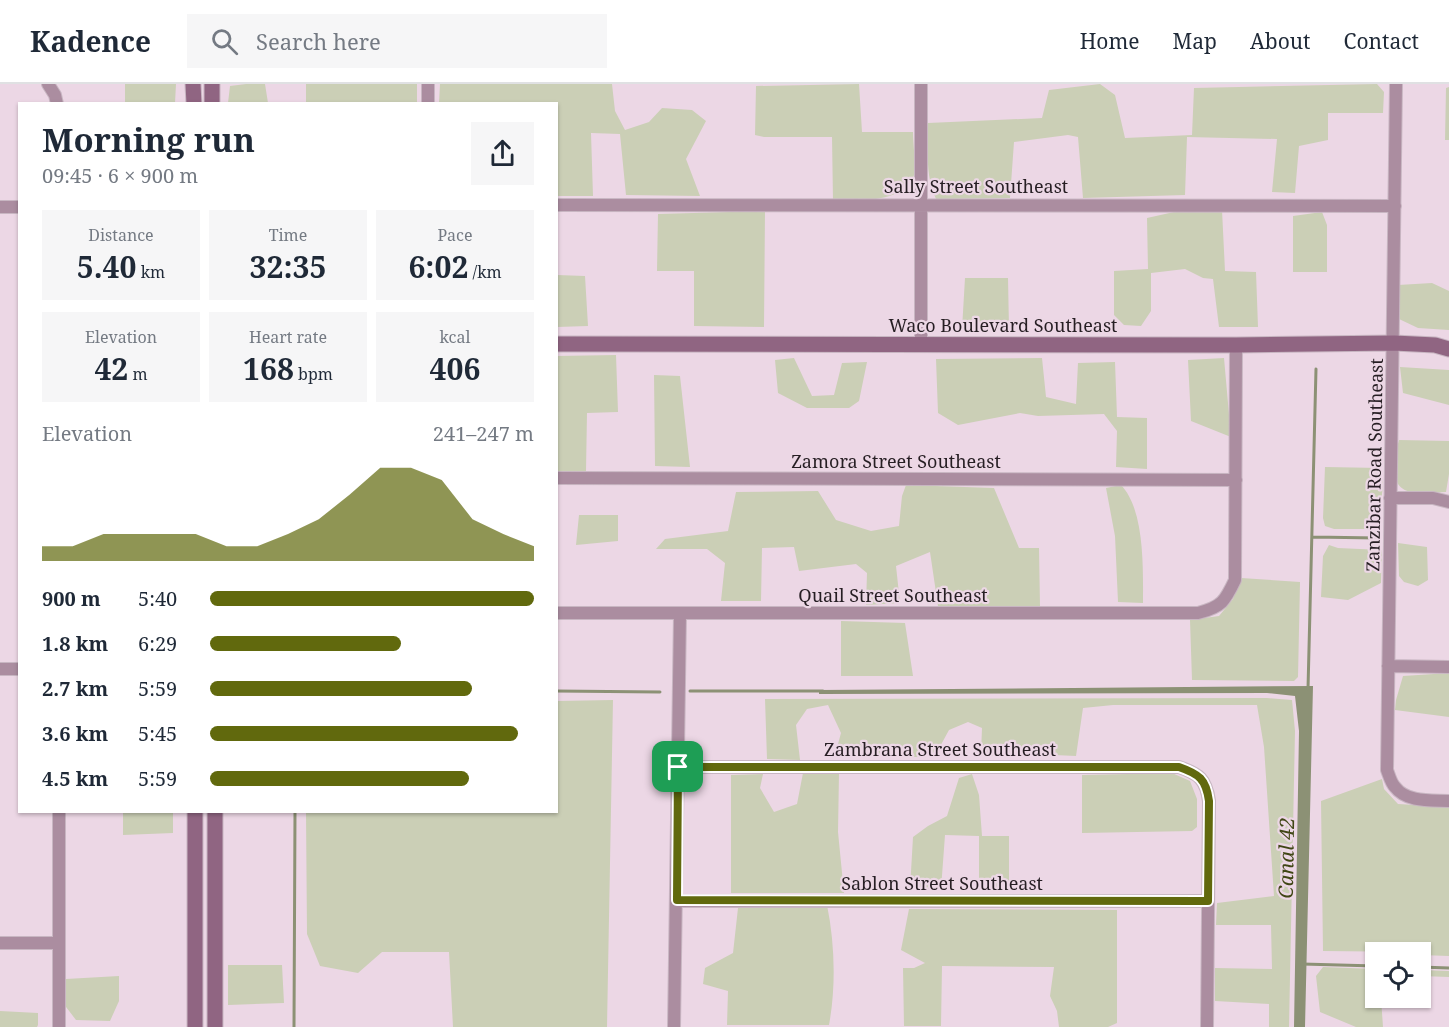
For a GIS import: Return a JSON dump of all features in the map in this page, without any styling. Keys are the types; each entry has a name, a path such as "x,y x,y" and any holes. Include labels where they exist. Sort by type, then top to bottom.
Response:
{"street":[{"path":"48,84 55,94 57,102"},
{"path":"193,84 194,102"},
{"path":"212,84 212,102"},
{"path":"428,84 428,102"},
{"path":"921,84 921,345"},
{"name":"Zanzibar Road Southeast","path":"1396,84 1387,770 1394,787 1405,795 1418,800 1449,801"},
{"name":"Sally Street Southeast","path":"558,205 1395,206"},
{"path":"0,207 18,207"},
{"name":"Waco Boulevard Southeast","path":"558,344 1236,345 1394,342 1435,345 1449,349"},
{"path":"1236,345 1236,480"},
{"name":"Zamora Street Southeast","path":"558,478 1236,480"},
{"name":"Quail Street Southeast","path":"558,613 1198,613 1214,609 1226,599 1235,580 1236,480"},
{"path":"1390,498 1433,498 1449,502"},
{"path":"674,1027 680,613"},
{"path":"1388,666 1449,667"},
{"path":"0,669 18,669"},
{"name":"Zambrana Street Southeast","path":"678,767 1179,767 1192,772 1207,787 1209,801 1208,901"},
{"path":"59,813 59,1027"},
{"path":"195,813 195,1027"},
{"path":"215,813 215,1027"},
{"name":"Sablon Street Southeast","path":"677,900 1208,901"},
{"path":"1207,1027 1208,901"},
{"path":"0,943 59,943"}],"shaded area":[{"path":"125,84 176,84 175,102 125,102"},
{"path":"265,84 268,102 228,102 230,86"},
{"path":"306,84 417,84 417,102 306,102"},
{"path":"440,84 612,84 615,111 625,130 649,122 662,108 692,110 706,121 686,159 700,196 626,195 620,134 591,133 593,196 558,196 558,102 439,102"},
{"path":"859,84 862,132 913,132 914,175 909,184 891,196 879,199 833,201 832,137 755,135 756,86"},
{"path":"1100,84 1115,95 1125,138 1192,135 1194,88 1377,84 1384,92 1383,113 1328,113 1328,140 1299,146 1295,193 1272,192 1277,139 1187,137 1185,195 1083,198 1078,137 1068,135 1014,142 1010,198 936,199 929,172 928,123 1042,118 1049,90"},
{"path":"1449,87 1449,140 1445,140 1446,88"},
{"path":"1222,210 1225,271 1256,272 1258,327 1219,327 1213,279 1203,278 1185,269 1151,273 1151,311 1141,326 1124,325 1114,315 1114,271 1148,269 1147,218 1174,212"},
{"path":"765,211 764,327 694,326 694,271 657,271 658,214"},
{"path":"1322,212 1327,225 1327,272 1293,272 1293,216"},
{"path":"558,275 585,276 588,326 558,327"},
{"path":"965,278 1008,278 1009,329 962,329"},
{"path":"1432,283 1449,291 1449,330 1418,328 1399,319 1398,285"},
{"path":"616,355 618,412 587,413 586,471 558,473 558,356"},
{"path":"794,358 812,396 834,395 842,363 867,362 859,401 849,408 807,408 778,393 775,360"},
{"path":"1042,358 1046,397 1076,404 1078,363 1115,362 1117,417 1147,418 1147,469 1116,467 1117,431 1104,414 1038,416 1020,413 958,425 938,413 936,359"},
{"path":"1224,358 1231,437 1191,421 1188,360"},
{"path":"1400,367 1449,370 1449,405 1403,393"},
{"path":"654,375 680,376 690,467 655,466"},
{"path":"1399,440 1449,441 1449,474 1446,492 1419,493 1399,486 1395,469"},
{"path":"1325,467 1381,468 1383,487 1377,529 1334,529 1325,526 1323,518"},
{"path":"906,485 994,488 1019,548 1039,548 1040,606 938,606 930,552 896,566 900,603 866,605 867,573 856,564 799,571 794,547 762,548 761,601 721,601 725,563 707,549 656,549 665,539 728,531 736,492 818,491 836,520 871,531 899,526 902,496"},
{"path":"1121,485 1135,509 1139,524 1143,603 1118,602 1115,536 1106,488"},
{"path":"579,515 618,515 618,541 576,545"},
{"path":"1398,543 1427,547 1428,580 1418,586 1404,582 1399,576"},
{"path":"1329,545 1338,548 1382,550 1381,583 1348,600 1321,597 1323,556"},
{"path":"1241,578 1300,582 1298,677 1294,681 1192,680 1190,620 1219,616 1233,599"},
{"path":"841,621 905,623 913,676 841,676"},
{"path":"1449,673 1449,717 1395,710 1403,676"},
{"path":"1313,686 1305,1027 1294,1027 1299,731 1295,696 1267,693 819,694 819,690"},
{"path":"1267,698 1292,700 1295,731 1289,1027 1269,1027 1269,1004 1215,1001 1215,968 1272,969 1271,925 1216,925 1217,903 1274,896 1264,747 1257,705 1113,705 1083,708 1076,756 1008,753 988,757 981,753 982,728 968,722 949,730 937,752 916,757 835,755 841,733 828,705 807,709 796,725 800,760 767,759 765,699"},
{"path":"613,700 607,1027 453,1027 449,952 382,952 358,973 320,966 307,934 306,813 558,813 558,701"},
{"path":"803,773 839,773 838,832 844,893 731,893 731,775 763,774 760,788 774,812 797,804"},
{"path":"1172,773 1190,781 1197,799 1197,827 1192,831 1082,833 1082,775"},
{"path":"972,774 979,795 982,836 1009,836 1009,887 979,890 979,836 945,835 941,889 910,889 913,837 947,816 959,778"},
{"path":"1382,779 1384,789 1398,804 1449,807 1449,956 1431,955 1431,942 1365,942 1365,951 1323,951 1321,801"},
{"path":"123,813 173,813 173,833 123,835"},
{"path":"827,905 834,965 829,1025 727,1025 728,991 703,984 705,968 733,953 738,908"},
{"path":"909,909 1117,910 1117,1023 1108,1027 1059,1027 1057,1011 1050,996 1054,967 942,966 941,1026 904,1026 903,968 914,968 925,963 901,950"},
{"path":"228,965 282,965 284,1003 228,1005"},
{"path":"1323,967 1365,969 1365,1008 1382,1008 1383,1027 1356,1027 1320,1012 1316,976"},
{"path":"1431,970 1449,971 1449,977 1431,976"},
{"path":"119,976 119,1001 110,1021 76,1020 63,1003 66,979"},
{"path":"0,1011 38,1013 38,1025 37,1027 0,1027"}],"waterway":[{"path":"1308,689 1316,369"},
{"path":"1313,537 1377,538"},
{"path":"558,691 660,692"},
{"path":"690,691 823,691"},
{"path":"294,1027 295,813"},
{"path":"1302,964 1365,966"},
{"path":"1431,967 1449,968"}],"route":[{"path":"678,767 1179,767 1192,772 1207,787 1209,801 1208,901 677,900 678,767"}],"water label":[{"name":"Canal 42","path":"1286,858"}]}
